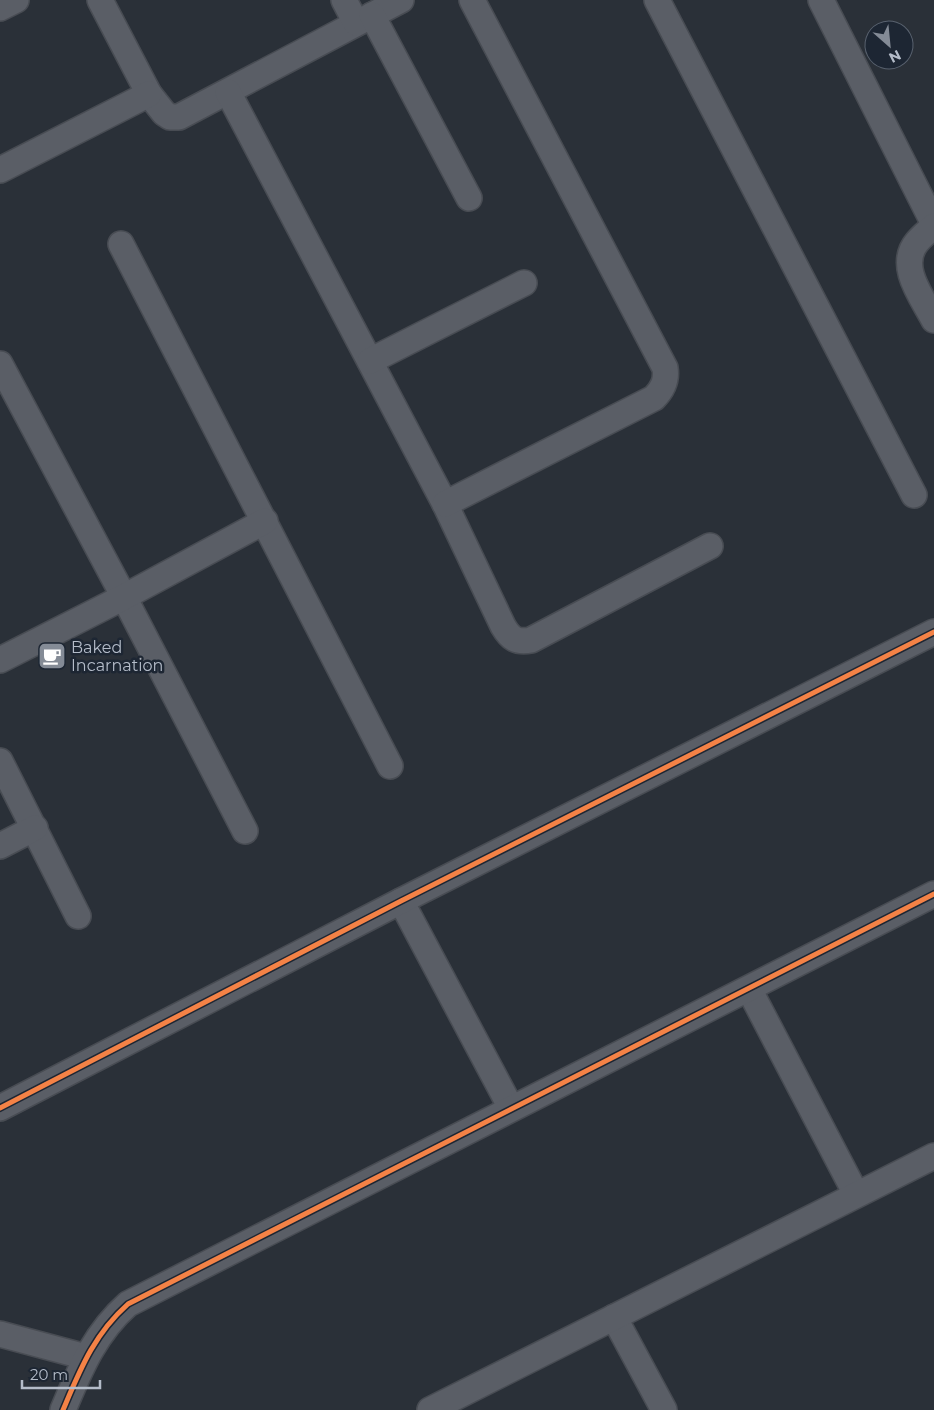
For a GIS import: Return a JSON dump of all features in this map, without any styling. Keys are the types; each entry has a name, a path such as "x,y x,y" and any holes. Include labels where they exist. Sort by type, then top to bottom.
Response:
{"street":[{"path":"0,8 16,0"},
{"path":"100,0 149,94 164,113 170,117 179,117 402,0"},
{"path":"344,0 364,19 469,198"},
{"path":"445,504 654,398 664,385 666,376 665,368 472,0"},
{"path":"657,0 914,495"},
{"path":"821,0 934,225 916,243 908,261 910,272 934,320"},
{"path":"228,92 445,504 502,626 514,640 522,642 531,640 710,546"},
{"path":"0,170 149,94"},
{"path":"121,244 390,766"},
{"path":"370,361 524,283"},
{"path":"0,364 246,831"},
{"path":"0,660 265,522"},
{"path":"0,1108 934,632"},
{"path":"0,761 78,916"},
{"path":"0,846 34,828"},
{"path":"62,1410 86,1357 114,1316 128,1304 934,894"},
{"path":"401,902 511,1108"},
{"path":"749,989 856,1194"},
{"path":"430,1410 934,1156"},
{"path":"614,1317 664,1410"},
{"path":"0,1334 86,1357"}],"cycle path":[{"path":"0,1108 401,901 934,632"},
{"path":"63,1410 89,1353 106,1328 128,1304 934,894"}],"place":[{"name":"Baked Incarnation","path":"52,656"}]}
